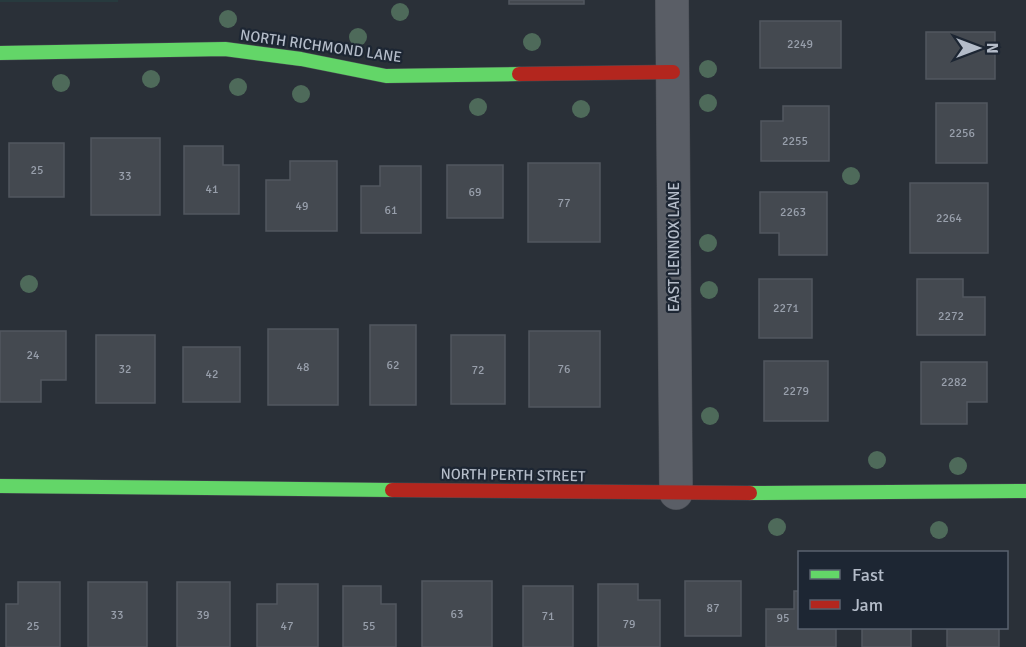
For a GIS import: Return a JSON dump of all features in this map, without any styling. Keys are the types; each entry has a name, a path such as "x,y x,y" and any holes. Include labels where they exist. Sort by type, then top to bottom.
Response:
{"street":[{"name":"EAST LENNOX LANE","path":"672,0 676,493"},
{"name":"NORTH RICHMOND LANE","path":"0,52 225,49 302,59 386,76 673,72"},
{"name":"NORTH PERTH STREET","path":"0,486 676,493 1026,491"}],"green space":[{"path":"0,0 118,0 118,2 0,2"}],"building":[{"path":"509,0 584,0 584,4 509,4"},
{"path":"760,21 841,21 841,68 760,68"},
{"path":"926,32 995,32 995,79 926,79"},
{"path":"936,103 987,103 987,163 936,163"},
{"path":"783,106 829,106 829,161 761,161 761,121 783,121"},
{"path":"91,138 160,138 160,215 91,215"},
{"path":"9,143 64,143 64,197 9,197"},
{"path":"184,146 223,146 223,165 239,165 239,214 184,214"},
{"path":"290,161 337,161 337,231 266,231 266,180 290,180"},
{"path":"528,163 600,163 600,242 528,242"},
{"path":"447,165 503,165 503,218 447,218"},
{"path":"380,166 421,166 421,233 361,233 361,186 380,186"},
{"path":"910,183 988,183 988,253 910,253"},
{"path":"760,192 827,192 827,255 779,255 779,233 760,233"},
{"path":"759,279 812,279 812,338 759,338"},
{"path":"917,279 963,279 963,297 985,297 985,335 917,335"},
{"path":"370,325 416,325 416,405 370,405"},
{"path":"268,329 338,329 338,405 268,405"},
{"path":"0,331 66,331 66,380 41,380 41,402 0,402"},
{"path":"529,331 600,331 600,407 529,407"},
{"path":"96,335 155,335 155,403 96,403"},
{"path":"451,335 505,335 505,404 451,404"},
{"path":"183,347 240,347 240,402 183,402"},
{"path":"764,361 828,361 828,421 764,421"},
{"path":"921,362 987,362 987,402 967,402 967,424 921,424"},
{"path":"422,581 492,581 492,647 422,647"},
{"path":"685,581 741,581 741,636 685,636"},
{"path":"18,582 60,582 60,647 6,647 6,604 18,604"},
{"path":"88,582 147,582 147,647 88,647"},
{"path":"177,582 230,582 230,647 177,647"},
{"path":"277,584 318,584 318,647 257,647 257,604 277,604"},
{"path":"598,584 638,584 638,600 660,600 660,647 598,647"},
{"path":"343,586 381,586 381,604 396,604 396,647 343,647"},
{"path":"523,586 573,586 573,647 523,647"},
{"path":"794,591 798,591 798,629 836,629 836,647 766,647 766,609 794,609"},
{"path":"862,629 911,629 911,647 862,647"},
{"path":"947,629 999,629 999,647 947,647"}],"traffic: fast":[{"path":"0,53 225,49 301,59 386,76 519,74"},
{"path":"0,486 392,490"},
{"path":"750,493 1026,491"}],"traffic: jam":[{"path":"519,74 673,72"},
{"path":"392,490 750,493"}]}
